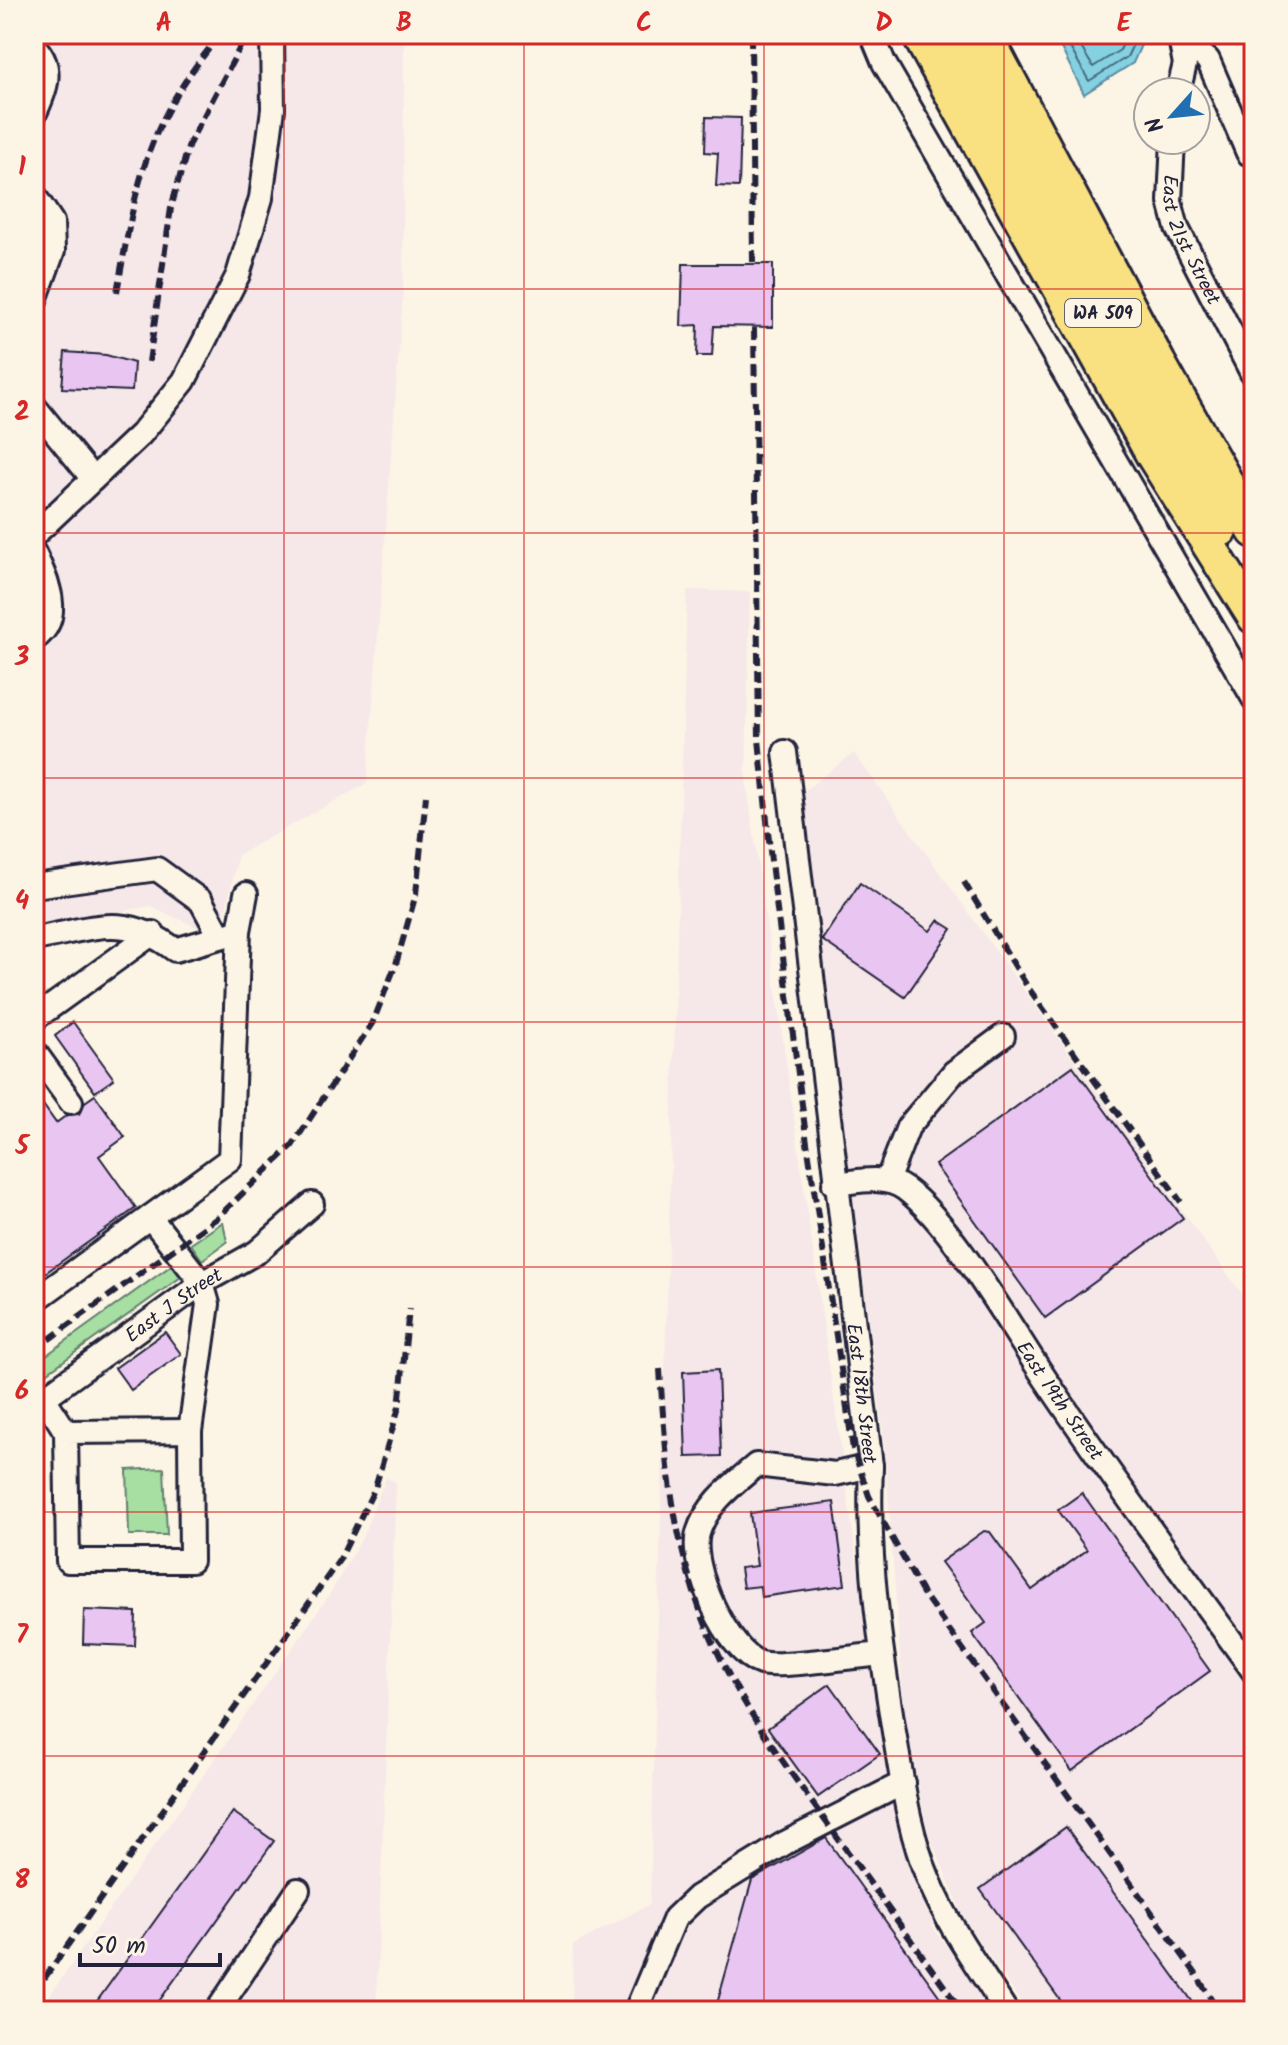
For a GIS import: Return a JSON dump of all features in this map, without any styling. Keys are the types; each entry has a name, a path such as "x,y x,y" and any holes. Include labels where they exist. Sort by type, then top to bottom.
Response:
{"highway":[{"path":"918,34 1153,456 1254,617"},
{"name":"WA 509","path":"951,34 1254,591"},
{"name":"WA 509","path":"985,34 1159,363 1254,531"},
{"path":"1002,34 1093,235"}],"street":[{"path":"34,535 141,434 184,381 238,275 261,198 273,109 272,34"},
{"path":"872,34 884,63 1254,699"},
{"path":"1180,36 1185,64 1182,76"},
{"path":"1180,36 1208,60 1248,153 1254,153"},
{"path":"34,46 45,58 48,73 45,92 34,115"},
{"name":"East 21st Street","path":"1172,156 1170,201 1177,228 1254,377"},
{"path":"34,195 52,222 53,251 34,303"},
{"path":"34,406 93,479"},
{"path":"34,553 48,581 51,613 48,625 34,639"},
{"name":"East 18th Street","path":"785,752 833,1133 834,1184 871,1466 868,1534 882,1654 903,1783 916,1845 929,1881 1006,2011"},
{"path":"34,886 157,869 201,901 230,934"},
{"path":"34,1301 230,1159 230,934 246,894"},
{"path":"34,939 119,924 153,933 175,950 230,934"},
{"path":"34,1019 153,933"},
{"path":"834,1184 887,1181 908,1127 954,1072 1003,1036"},
{"path":"34,1051 71,1102"},
{"name":"East 19th Street","path":"887,1181 904,1188 959,1251 1076,1424 1254,1672"},
{"name":"East J Street","path":"39,1402 202,1283 257,1252 312,1204"},
{"path":"39,1402 66,1432 68,1561 191,1561 190,1431 208,1304 202,1283 150,1217"},
{"path":"66,1432 190,1431"},
{"path":"871,1466 835,1474 756,1465 715,1501 697,1534 700,1575 719,1618 744,1656 763,1664 882,1654"},
{"path":"636,2011 675,1918 697,1897 785,1843 903,1783"},
{"path":"217,2011 298,1890"}],"shaded area":[{"path":"34,34 404,34 403,294 367,783 238,855 225,913 201,929 150,906 34,928"},
{"path":"687,590 750,592 746,779 888,1781 909,1867 935,1930 991,2011 572,2011 573,1945 650,1904"},
{"path":"854,753 1254,1311 1254,2011 1027,2011 966,1922 928,1832 905,1722 884,1440 819,940 804,791"},
{"path":"386,1478 396,1482 376,2011 39,2011 330,1594 362,1538"}],"green space":[{"path":"223,1222 227,1242 202,1260 191,1244"},
{"path":"172,1265 181,1277 34,1382 34,1364"},
{"path":"164,1468 167,1535 129,1535 127,1470"}],"water":[{"path":"1066,34 1146,34 1133,63 1084,94 1059,44"}],"building":[{"path":"706,117 741,118 739,187 716,186 718,153 705,152"},
{"path":"683,264 773,264 773,327 714,326 712,356 697,356 698,325 681,326"},
{"path":"65,352 106,355 134,363 132,391 62,388"},
{"path":"860,883 930,931 938,920 952,929 905,997 822,940"},
{"path":"73,1022 114,1079 95,1092 55,1036"},
{"path":"1073,1066 1183,1218 1045,1318 935,1165"},
{"path":"34,1092 56,1123 67,1115 79,1114 85,1102 95,1095 125,1137 99,1156 136,1208 34,1281"},
{"path":"165,1332 181,1354 131,1390 115,1368"},
{"path":"718,1370 721,1456 686,1457 683,1372"},
{"path":"1082,1493 1210,1671 1072,1771 972,1633 986,1623 941,1562 984,1531 990,1532 1032,1590 1087,1550 1058,1510"},
{"path":"834,1502 845,1585 761,1597 760,1586 743,1588 740,1568 757,1566 750,1513"},
{"path":"84,1610 136,1612 135,1646 83,1644"},
{"path":"830,1684 880,1754 818,1797 768,1728"},
{"path":"233,1812 274,1841 152,2011 90,2011"},
{"path":"1066,1827 1192,2001 1196,2011 1068,2011 980,1889"},
{"path":"826,1838 950,2011 715,2011 752,1880"}],"railway":[{"path":"117,292 131,218 148,155 176,97 221,34"},
{"path":"149,362 171,208 189,144 247,34"},
{"path":"751,34 753,264"},
{"path":"754,328 759,739 772,871 806,1136 853,1449 869,1496 922,1592 1196,1974 1218,2011"},
{"path":"34,1350 217,1218 292,1146 373,1022 396,964 416,894 426,796"},
{"path":"964,882 1027,986 1181,1202"},
{"path":"34,1993 340,1559 375,1488 399,1407 409,1309"},
{"path":"660,1369 664,1432 677,1526 692,1588 714,1645 741,1697 773,1747 962,2011"}]}
